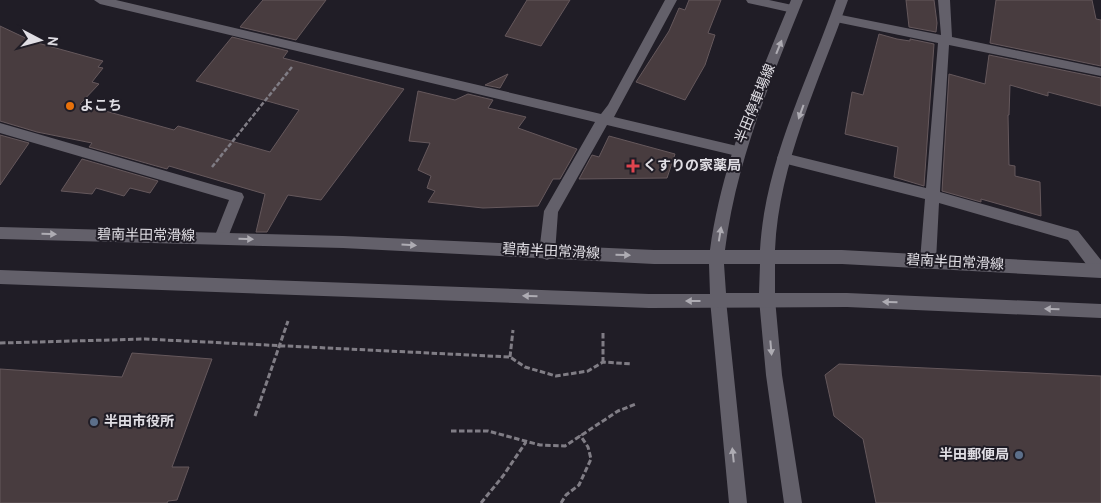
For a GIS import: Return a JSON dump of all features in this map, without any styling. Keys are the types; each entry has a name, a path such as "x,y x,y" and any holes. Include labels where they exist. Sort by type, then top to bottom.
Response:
{"street":[{"path":"100,0 737,152"},
{"path":"547,253 551,211 617,100 671,0"},
{"path":"752,0 795,5"},
{"path":"793,503 774,375 767,299 766,256 771,215 784,158 842,0"},
{"path":"928,261 943,46 948,34 944,0"},
{"name":"半田停車場線","path":"738,503 718,300 717,256 723,215 737,152 795,5"},
{"path":"836,18 1101,72"},
{"path":"0,128 237,198 221,238"},
{"path":"784,158 932,195 1073,234 1101,271"},
{"name":"碧南半田常滑線","path":"0,233 343,242 654,257 766,256 928,261 1101,271"},
{"path":"0,276 649,301 847,300 1101,311"}],"path":[{"path":"198,186 257,108 268,99 305,49"},
{"path":"256,416 288,322"},
{"path":"510,357 513,330"},
{"path":"603,333 603,362"},
{"path":"0,343 17,344 145,338 510,357 525,367 556,376 588,371 603,362 632,364"},
{"path":"451,431 478,429 502,433 526,442 554,448 565,446 618,411 636,404"},
{"path":"561,503 566,495 579,485 591,459 588,447 580,435"},
{"path":"481,503 503,476 526,442"}],"building":[{"path":"263,0 326,0 296,40 240,27"},
{"path":"527,0 570,0 541,46 505,36"},
{"path":"689,0 721,0 708,33 715,35 705,65 685,100 636,82 669,31 679,8 685,10"},
{"path":"906,0 934,0 937,23 936,32 909,27"},
{"path":"996,0 1092,0 1096,19 1101,20 1101,66 990,43"},
{"path":"0,26 34,42 103,61 98,67 103,68 92,82 99,84 80,104 174,130 178,126 270,152 299,110 196,81 232,37 288,51 283,58 404,89 321,200 288,195 267,232 256,232 265,194 169,166 167,169 89,147 92,143 37,132 0,121"},
{"path":"879,34 897,39 910,41 910,39 934,44 924,186 894,177 898,147 845,134 852,92 863,95"},
{"path":"989,55 1101,78 1101,106 1048,92 1048,96 1010,85 1008,115 1009,165 1015,166 1015,176 1040,182 1041,216 981,199 981,202 942,191 949,74 985,84"},
{"path":"508,74 500,88 485,85"},
{"path":"418,91 455,100 468,94 493,100 488,108 526,117 518,128 577,149 560,179 553,179 538,206 483,208 428,202 435,191 427,188 431,176 418,170 430,143 409,141"},
{"path":"0,135 29,143 0,185"},
{"name":"くすりの家薬局","path":"609,136 675,154 667,178 579,179 592,155 599,157"},
{"path":"82,159 158,181 150,193 130,188 124,196 96,188 92,194 61,191"},
{"name":"半田市役所","path":"132,353 212,359 172,467 189,467 177,500 168,501 167,503 0,503 0,369 122,377"},
{"path":"839,364 1101,376 1101,503 876,503 863,439 834,416 825,375"}],"place":[{"name":"よこち","path":"70,106"},
{"name":"くすりの家薬局","path":"633,166"},
{"name":"半田市役所","path":"94,422"},
{"name":"半田郵便局","path":"1019,455"}]}
